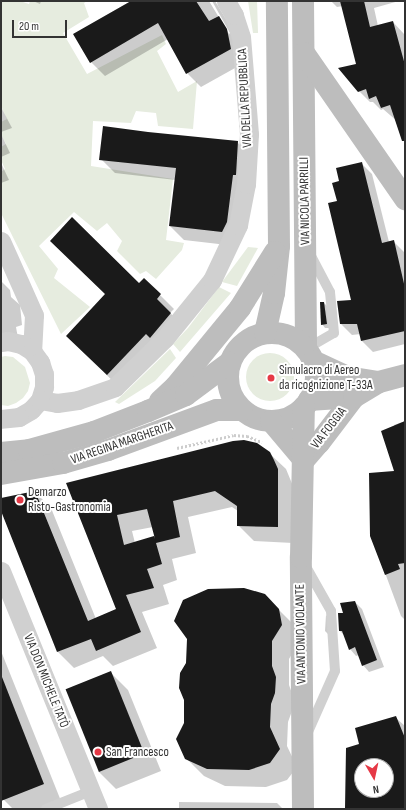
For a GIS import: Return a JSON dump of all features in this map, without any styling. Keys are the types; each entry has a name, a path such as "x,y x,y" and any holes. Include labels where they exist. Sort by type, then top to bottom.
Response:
{"main road":[{"name":"VIA NICOLA PARRILLI","path":"265,333 274,293 279,246 277,1"},
{"name":"VIA NICOLA PARRILLI","path":"303,1 306,246 310,355"},
{"path":"304,53 405,199"},
{"name":"VIA NICOLA PARRILLI","path":"151,410 176,386 240,308 279,246"},
{"path":"265,333 279,333 292,338 310,355 316,377 314,391 307,404 291,416 271,421 255,418 242,410 232,397 227,379 229,363 239,347 251,338 265,333"},
{"name":"VIA FOGGIA","path":"310,355 347,377 379,382"},
{"name":"VIA REGINA MARGHERITA","path":"1,454 29,450 94,432 151,410 186,395 229,363"},
{"name":"VIA FOGGIA","path":"304,460 354,397 379,382 405,375"},
{"name":"VIA FOGGIA","path":"307,404 354,397"},
{"name":"VIA ANTONIO VIOLANTE","path":"303,809 301,557 307,404"},
{"name":"VIA REGINA MARGHERITA","path":"1,474 63,463 108,450 217,410 242,410"},
{"path":"271,421 304,460"}],"street":[{"name":"VIA DELLA REPUBBLICA","path":"40,400 57,403 78,400 115,387 165,338 212,280 238,225 246,184 249,134 242,37 234,15 226,1"},
{"path":"1,241 34,315 32,351"},
{"path":"1,342 8,341 21,344 32,351 40,362 44,374 44,387 40,400 31,410 19,418 1,420"},
{"name":"VIA DON MICHELE TATÒ","path":"1,571 98,809"}],"lane":[{"path":"301,557 331,611 335,671 302,743"},
{"path":"46,809 91,791"}],"path":[{"path":"170,450 234,435 247,436 264,443"}],"shaded area":[{"path":"1,1 20,1 29,4 30,1 87,1 84,3 89,17 63,33 87,74 162,35 166,44 157,51 178,92 197,81 193,129 158,126 156,113 136,111 131,123 93,121 91,166 173,179 166,240 184,243 182,250 156,279 146,271 140,274 117,251 122,241 107,223 97,231 74,212 39,246 58,269 54,278 90,307 61,334 1,213 1,172 5,169 1,160 1,147 6,144 1,134 1,122 7,119 1,106"},
{"path":"248,1 257,1 258,33 253,33"},
{"path":"248,247 258,248 237,286 222,282"},
{"path":"219,287 231,293 180,352 173,344 188,328"},
{"path":"170,349 176,358 155,381 119,404 115,402"},
{"path":"265,353 275,353 287,360 294,372 294,382 287,394 275,401 265,401 257,397 250,390 246,382 246,372 250,364 257,357"},
{"path":"1,357 13,357 25,367 30,383 28,391 23,398 8,406 1,405"}],"building":[{"path":"131,1 196,1 209,21 219,16 227,29 231,49 186,74 158,23 90,63 73,34"},
{"path":"340,1 364,1 370,27 393,21 405,65 405,141 402,141 390,105 381,108 376,96 369,99 366,89 358,92 338,68 356,64"},
{"path":"103,126 238,141 236,175 233,175 227,222 222,232 169,226 176,168 99,160"},
{"path":"362,162 382,243 394,240 405,288 405,331 361,341 357,324 340,324 337,301 351,300 328,203 337,201 332,183 339,181 336,168"},
{"path":"72,217 139,283 144,278 161,294 157,299 171,313 150,338 146,334 107,375 66,336 105,294 50,241"},
{"path":"320,302 324,302 327,324 321,325"},
{"path":"405,421 405,563 398,564 400,569 385,575 370,536 369,473 394,471 381,431"},
{"path":"244,440 257,443 270,452 278,469 278,527 237,526 237,506 215,491 173,501 180,537 156,543 162,564 147,569 154,588 126,595 141,632 96,651 91,639 57,652 1,511 1,498 35,491 88,621 116,609 66,483 233,441","holes":["147,509 155,539 154,536 124,545 117,515"]},
{"path":"244,588 265,594 279,609 282,625 272,641 272,666 276,677 275,693 271,704 270,727 280,749 270,763 249,770 207,769 185,759 176,739 184,723 184,700 179,688 180,673 186,663 187,639 174,621 183,600 208,589"},
{"path":"355,601 377,660 362,666 355,647 349,650 342,631 339,631 338,613 343,613 340,603"},
{"path":"111,671 144,754 99,772 66,689"},
{"path":"2,677 44,784 1,801 1,678"},
{"path":"396,716 405,738 405,809 345,809 346,748 359,744 355,728"}],"place":[{"name":"Simulacro di Aereo da ricognizione T-33A","path":"271,378"},
{"name":"Demarzo Risto-Gastronomia","path":"20,500"},
{"name":"San Francesco","path":"98,752"}]}
